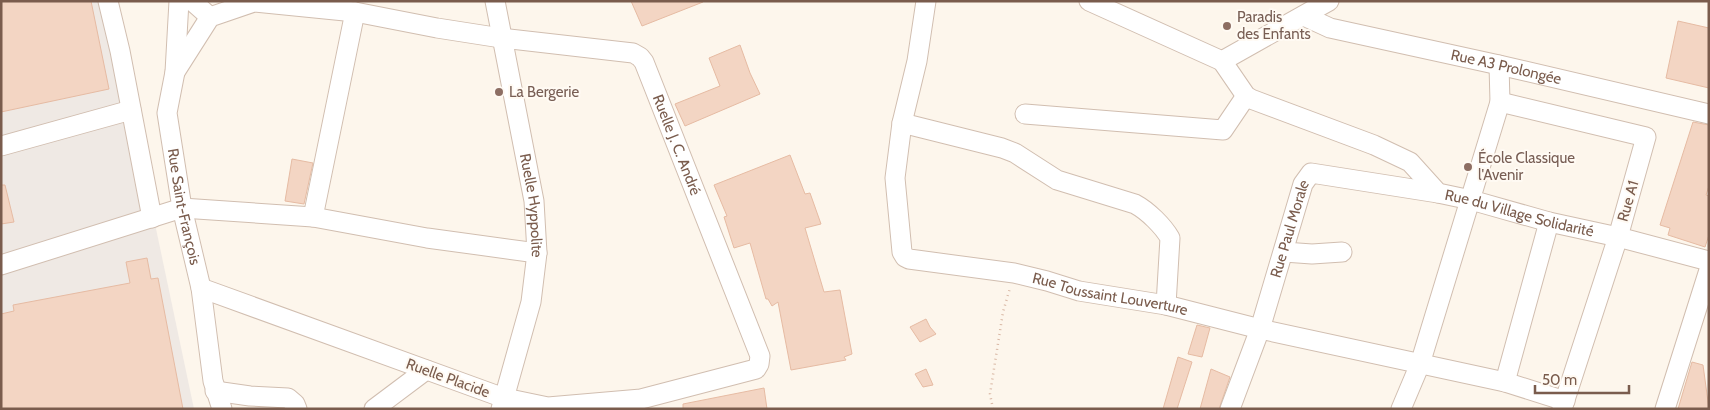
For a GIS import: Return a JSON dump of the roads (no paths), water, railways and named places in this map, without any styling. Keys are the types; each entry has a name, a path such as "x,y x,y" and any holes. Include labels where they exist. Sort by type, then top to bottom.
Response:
{"street":[{"path":"108,1 152,218"},
{"name":"Rue Saint-François","path":"179,1 175,72 167,113 182,208 201,288 218,400"},
{"path":"175,72 210,17 192,1"},
{"name":"Ruelle Hyppolite","path":"494,1 521,128 534,201 537,253 531,302 502,403"},
{"name":"Rue Toussaint Louverture","path":"926,1 917,61 902,123 895,178 904,257 1014,273 1047,280 1079,291 1166,305 1260,329 1505,382 1564,405"},
{"path":"1025,114 1224,130 1246,96 1222,61 1090,1"},
{"path":"1222,61 1329,1"},
{"name":"Ruelle J. C. André","path":"210,17 254,2 355,12 501,38 633,53 640,57 644,62 760,356 759,364"},
{"path":"313,217 355,12"},
{"name":"Rue A3 Prolongée","path":"1304,16 1330,28 1709,114"},
{"path":"1401,409 1420,364 1500,102 1499,65"},
{"name":"Rue du Village Solidarité","path":"1246,96 1374,145 1410,162 1438,193 1709,261"},
{"name":"Rue A1","path":"1500,102 1646,137 1618,237 1564,405"},
{"path":"1,146 131,110"},
{"path":"902,123 1002,148 1015,153 1057,180 1141,207 1170,238 1166,305"},
{"name":"Rue Paul Morale","path":"1230,409 1260,329 1303,184 1311,173 1438,193"},
{"path":"1,265 182,208 313,217 427,238 537,253"},
{"path":"1505,382 1549,222"},
{"path":"1284,252 1312,254 1342,252"},
{"path":"1665,409 1709,270"},
{"name":"Ruelle Placide","path":"201,288 426,370 502,403 548,407 642,404 756,369 759,364"},
{"path":"374,409 426,370"},
{"path":"218,400 250,396 288,398 297,409"}],"place":[{"name":"Paradis des Enfants","path":"1227,26"},
{"name":"La Bergerie","path":"499,92"},
{"name":"École Classique l'Avenir","path":"1468,167"}]}
